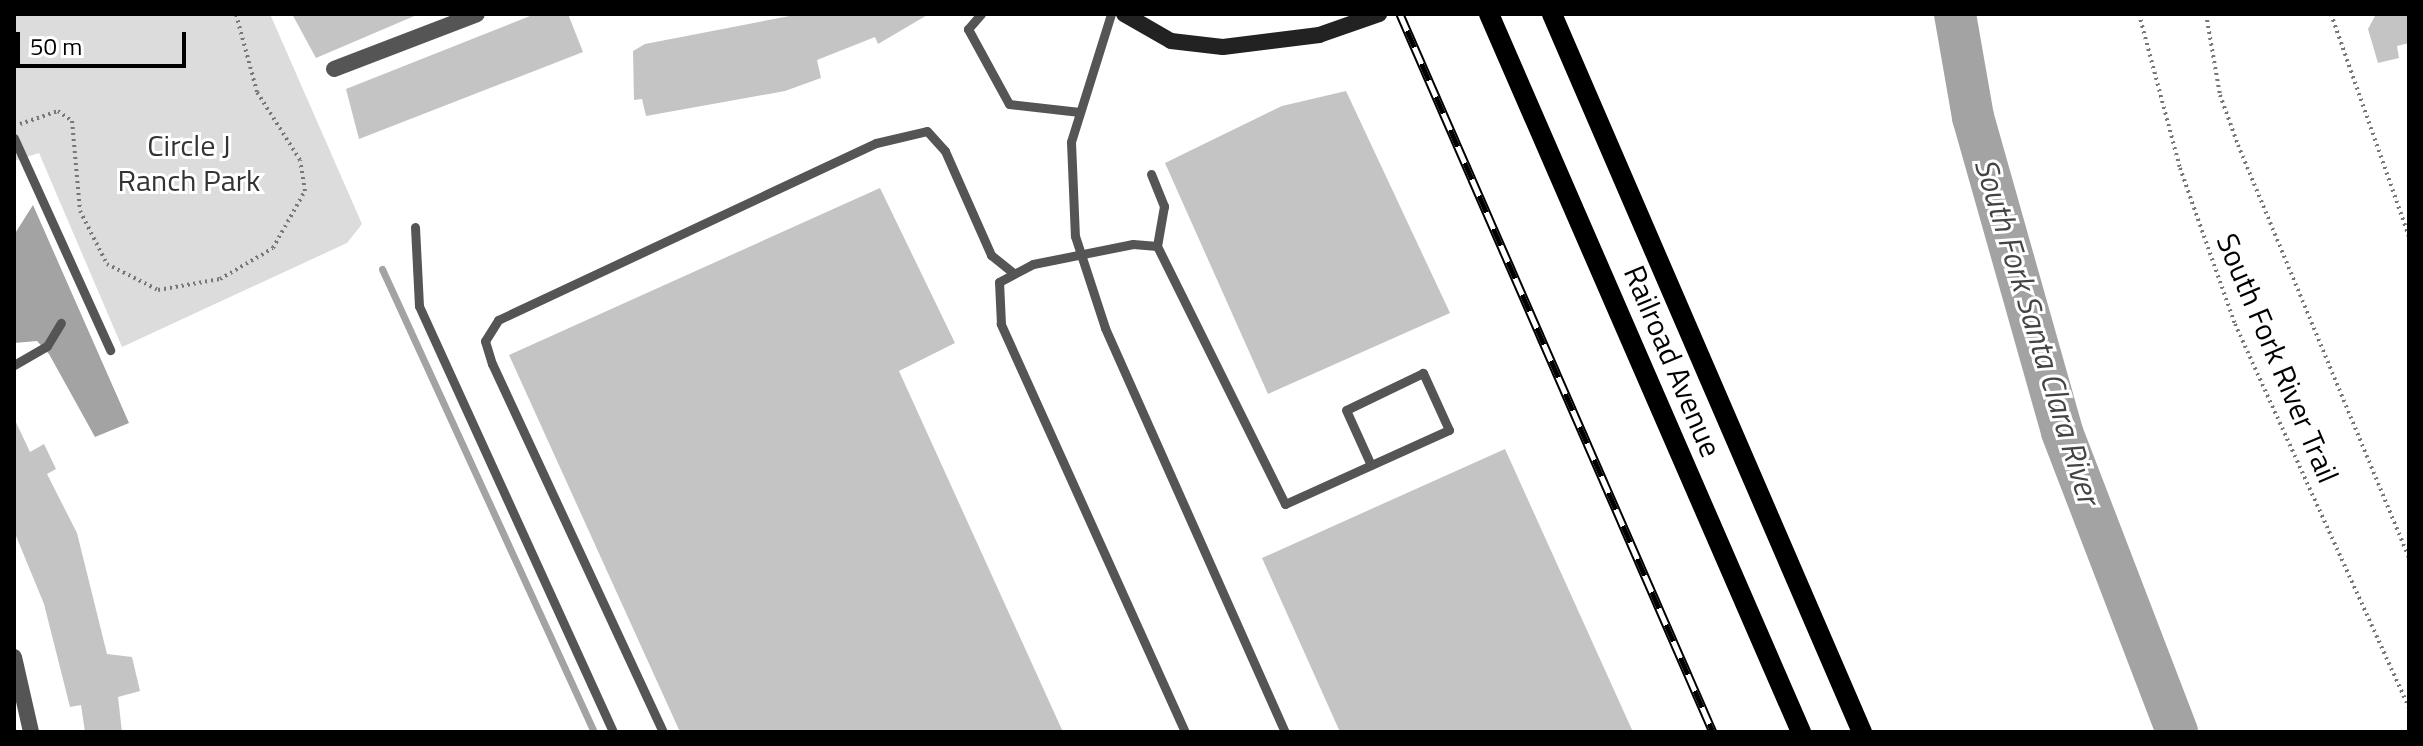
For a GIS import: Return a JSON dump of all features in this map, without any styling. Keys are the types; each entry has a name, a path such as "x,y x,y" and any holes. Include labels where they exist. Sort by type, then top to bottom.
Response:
{"main road":[{"path":"1127,14 1171,41 1223,47 1319,35 1379,14"},
{"name":"Railroad Avenue","path":"1489,14 1801,732"},
{"name":"Railroad Avenue","path":"1552,14 1862,732"}],"street":[{"path":"334,69 477,14"},
{"path":"14,657 31,732"}],"lane":[{"path":"981,14 968,29 1009,104 1080,112"},
{"path":"1111,14 1071,142 1081,256 1105,328 1285,732"},
{"path":"663,732 492,364 485,341 498,320 876,143 927,131 945,151 991,255 1011,271"},
{"path":"14,138 110,350"},
{"path":"1151,174 1164,206 1157,246 1285,504 1449,430 1423,373 1346,410 1371,465"},
{"path":"415,227 419,306 613,732"},
{"path":"1157,246 1081,256 1011,271 996,296 1001,324 1185,732"},
{"path":"14,365 47,346 61,323"}],"path":[{"path":"14,127 46,112 72,121 88,235 124,277 173,290 234,272 285,234 305,175 257,92 236,14"},
{"name":"South Fork River Trail","path":"2139,14 2180,168 2235,324 2409,707"},
{"path":"2206,14 2220,95 2238,145 2409,558"},
{"path":"2331,14 2409,237"}],"green space":[{"name":"Circle J Ranch Park","path":"14,14 270,14 362,224 347,243 122,347 39,153 14,161"}],"shaded area":[{"path":"33,205 129,423 95,437 49,354 37,341 14,343 14,235"}],"building":[{"path":"292,14 419,14 316,58"},
{"path":"535,14 568,14 583,52 359,139 346,89"},
{"path":"800,14 929,14 878,44 875,37 817,60 821,78 785,91 646,116 642,99 634,100 633,51 645,44"},
{"path":"2409,14 2409,43 2397,46 2399,58 2378,63 2368,29 2375,16"},
{"path":"1346,91 1450,313 1268,394 1165,163 1282,106"},
{"path":"880,188 955,343 899,371 1063,732 680,732 509,355"},
{"path":"14,418 30,452 44,444 56,469 47,474 77,533 107,654 132,657 140,691 118,697 122,732 85,732 81,705 70,707 44,604 14,531"},
{"path":"1505,449 1633,732 1340,732 1262,558"}],"waterway":[{"name":"South Fork Santa Clara River","path":"1955,14 1973,117 2062,432 2177,732"},
{"path":"382,269 594,732"}],"railway":[{"path":"1400,14 1713,732"}]}
